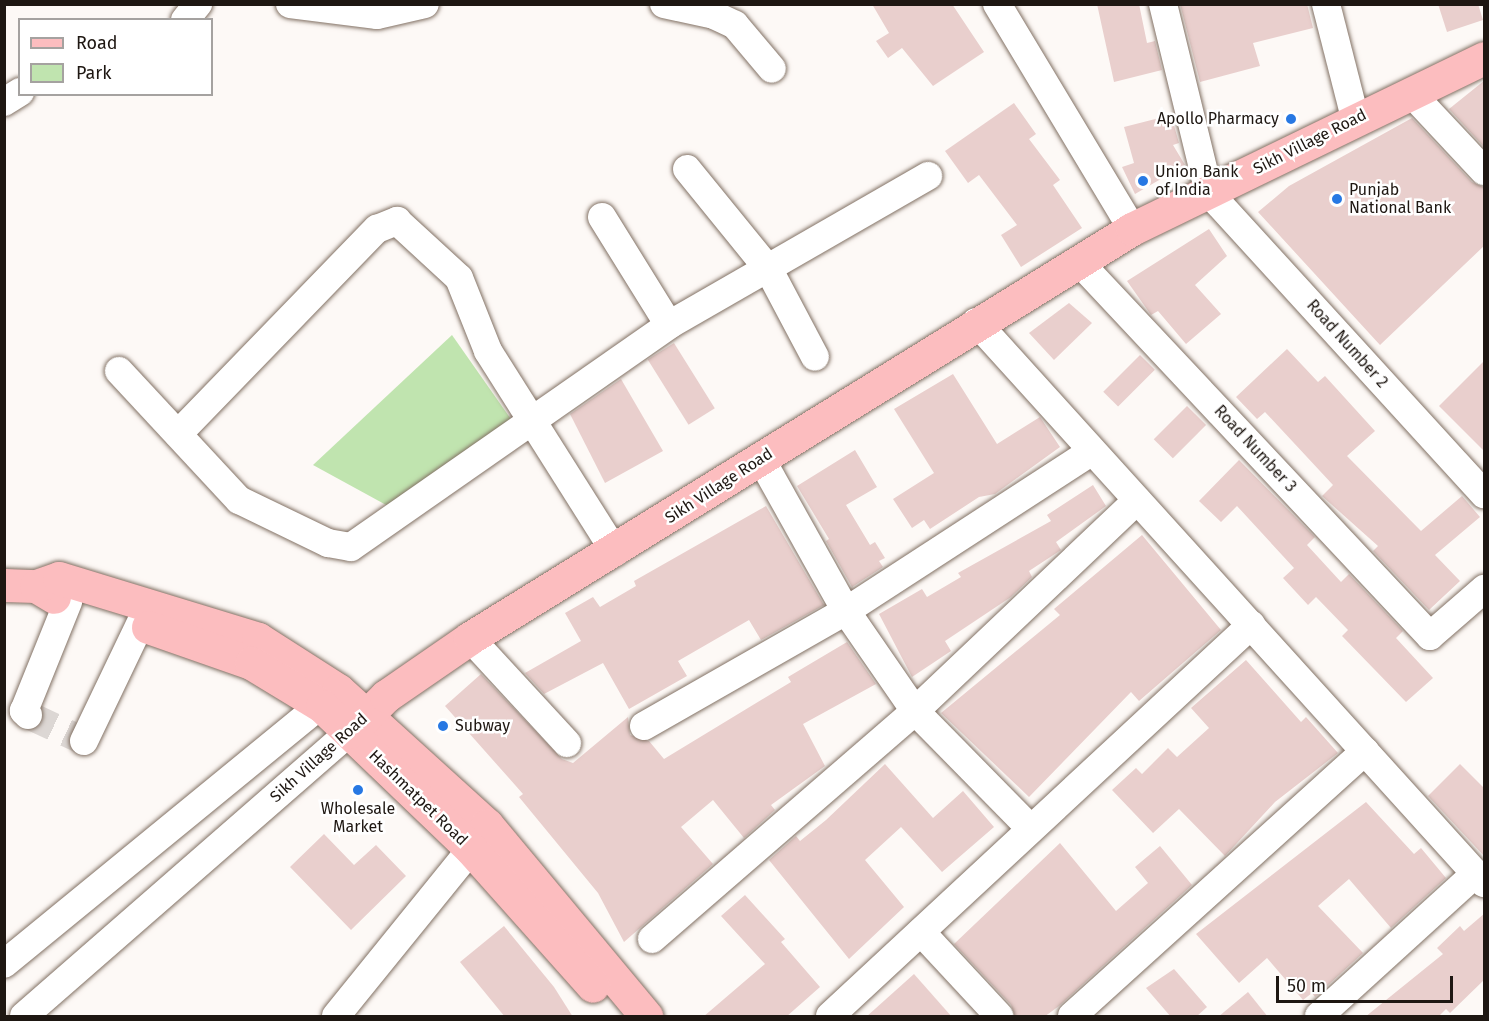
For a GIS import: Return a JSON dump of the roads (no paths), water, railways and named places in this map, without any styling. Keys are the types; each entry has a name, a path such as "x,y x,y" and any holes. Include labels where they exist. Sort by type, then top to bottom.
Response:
{"main road":[{"name":"Sikh Village Road","path":"360,723 470,638 615,552 976,322 1132,229 1209,193 1354,118 1485,58"},
{"path":"20,586 59,578 258,639 488,825 646,1017"},
{"path":"20,586 140,624 251,663 330,698"},
{"name":"Hashmatpet Road","path":"360,723 620,1017"}],"street":[{"path":"187,18 198,4"},
{"path":"290,4 376,15 425,4"},
{"path":"664,4 714,15 735,26 772,69"},
{"path":"997,4 1132,229"},
{"path":"1163,4 1209,193"},
{"path":"1326,4 1354,118"},
{"path":"4,102 18,93"},
{"path":"1411,93 1485,171"},
{"path":"687,170 769,270 815,357"},
{"path":"119,371 239,500 328,543 351,547 669,325 769,270 928,176"},
{"name":"Road Number 2","path":"1209,193 1485,494"},
{"path":"603,217 669,325"},
{"path":"177,434 377,229 397,221 459,278 489,351 615,552"},
{"name":"Road Number 3","path":"1080,262 1430,636 1485,589"},
{"path":"976,322 1480,878 1319,1017"},
{"path":"644,726 846,611 1092,451"},
{"path":"761,459 846,611 915,711 1029,827"},
{"path":"652,939 915,711 1137,500"},
{"path":"27,715 24,711 68,602"},
{"path":"84,741 140,624"},
{"path":"830,1017 1029,827 1251,625"},
{"path":"470,638 567,743"},
{"path":"4,964 330,698"},
{"name":"Sikh Village Road","path":"24,1017 360,723"},
{"path":"1072,1017 1365,752"},
{"path":"336,1017 471,849"},
{"path":"921,932 999,1017"}],"tunnel":[{"path":"28,715 84,741"}],"place":[{"name":"Apollo Pharmacy","path":"1291,119"},
{"name":"Union Bank of India","path":"1143,181"},
{"name":"Punjab National Bank","path":"1337,199"},
{"name":"Subway","path":"443,726"},
{"name":"Wholesale Market","path":"358,790"}]}
